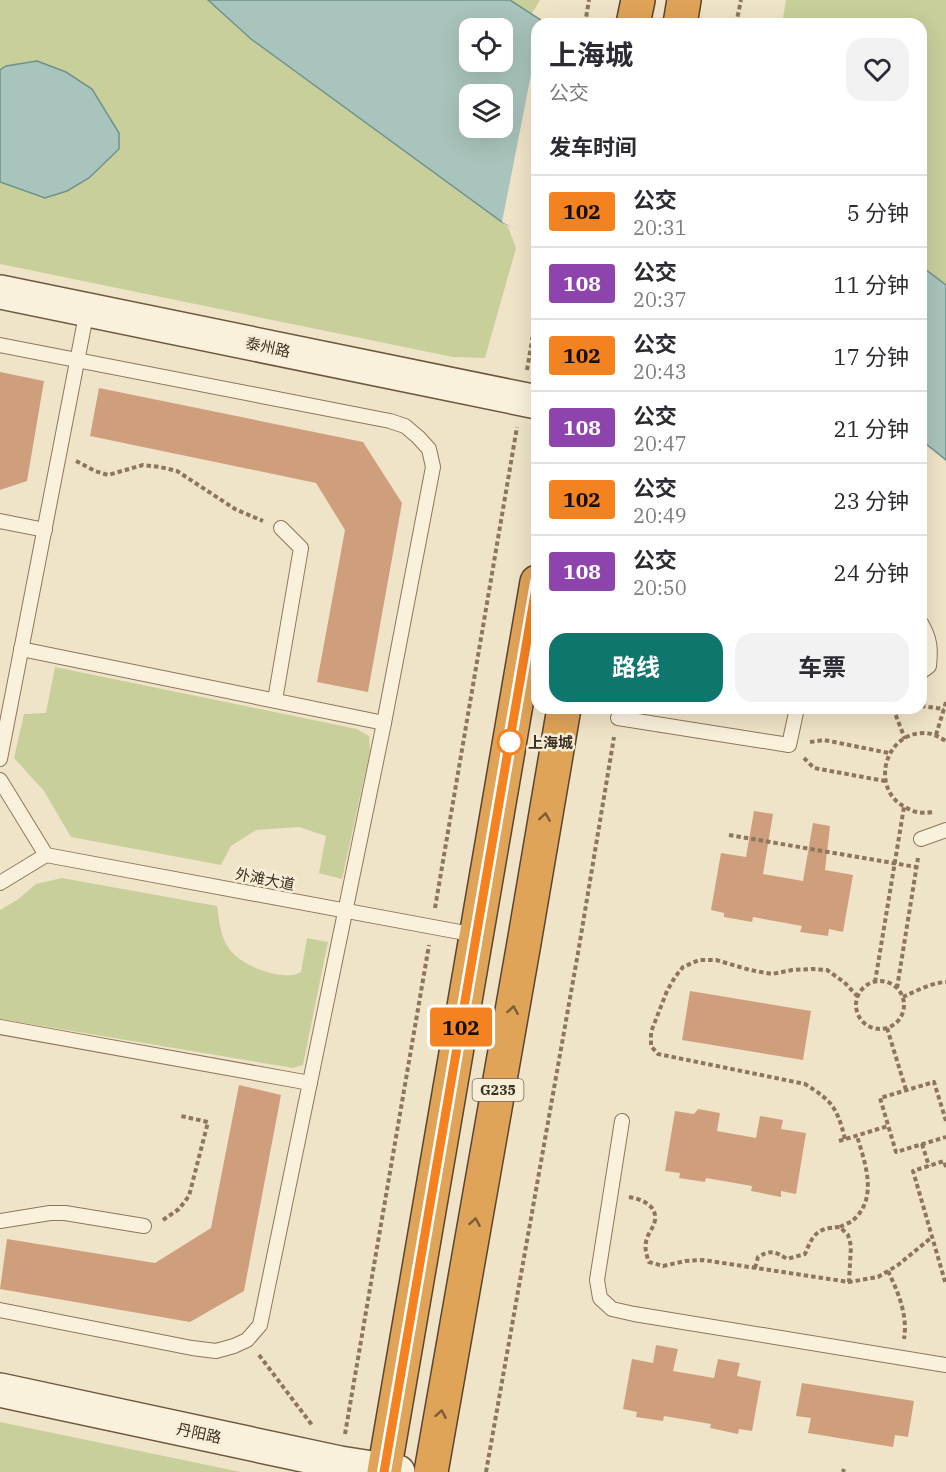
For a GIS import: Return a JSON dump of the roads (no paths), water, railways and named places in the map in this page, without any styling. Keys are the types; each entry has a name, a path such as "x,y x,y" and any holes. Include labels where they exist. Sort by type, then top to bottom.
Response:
{"highway":[{"path":"634,18 638,0"},
{"path":"681,18 684,0"},
{"name":"G235","path":"389,1471 531,617"},
{"name":"G235","path":"431,1472 563,714"}],"street":[{"name":"泰州路","path":"0,292 529,400"},
{"name":"丹阳路","path":"0,1390 340,1463 389,1471"}],"lane":[{"path":"0,759 87,310"},
{"path":"0,345 390,421 405,426 418,436 429,449 433,468 384,723 260,1325 248,1340 216,1351 0,1310"},
{"path":"0,521 45,530"},
{"path":"275,700 300,548 281,528"},
{"path":"927,634 931,650 927,668"},
{"path":"21,649 384,723"},
{"path":"931,650 946,651"},
{"path":"618,718 789,745 796,714"},
{"path":"0,780 46,855 0,883"},
{"path":"921,839 946,830"},
{"name":"外滩大道","path":"46,855 477,935"},
{"path":"0,1027 310,1083"},
{"path":"622,1121 597,1281 600,1298 612,1309 946,1365"},
{"path":"0,1221 50,1213 65,1213 144,1226"}],"water":[{"path":"208,0 510,0 538,18 531,18 531,235 502,222 251,39"},
{"path":"37,61 66,72 92,89 119,133 119,149 89,178 67,191 45,198 0,182 0,70 6,66"},
{"path":"927,271 946,285 946,460 927,445"}],"place":[{"name":"上海城","path":"510,742"}]}
